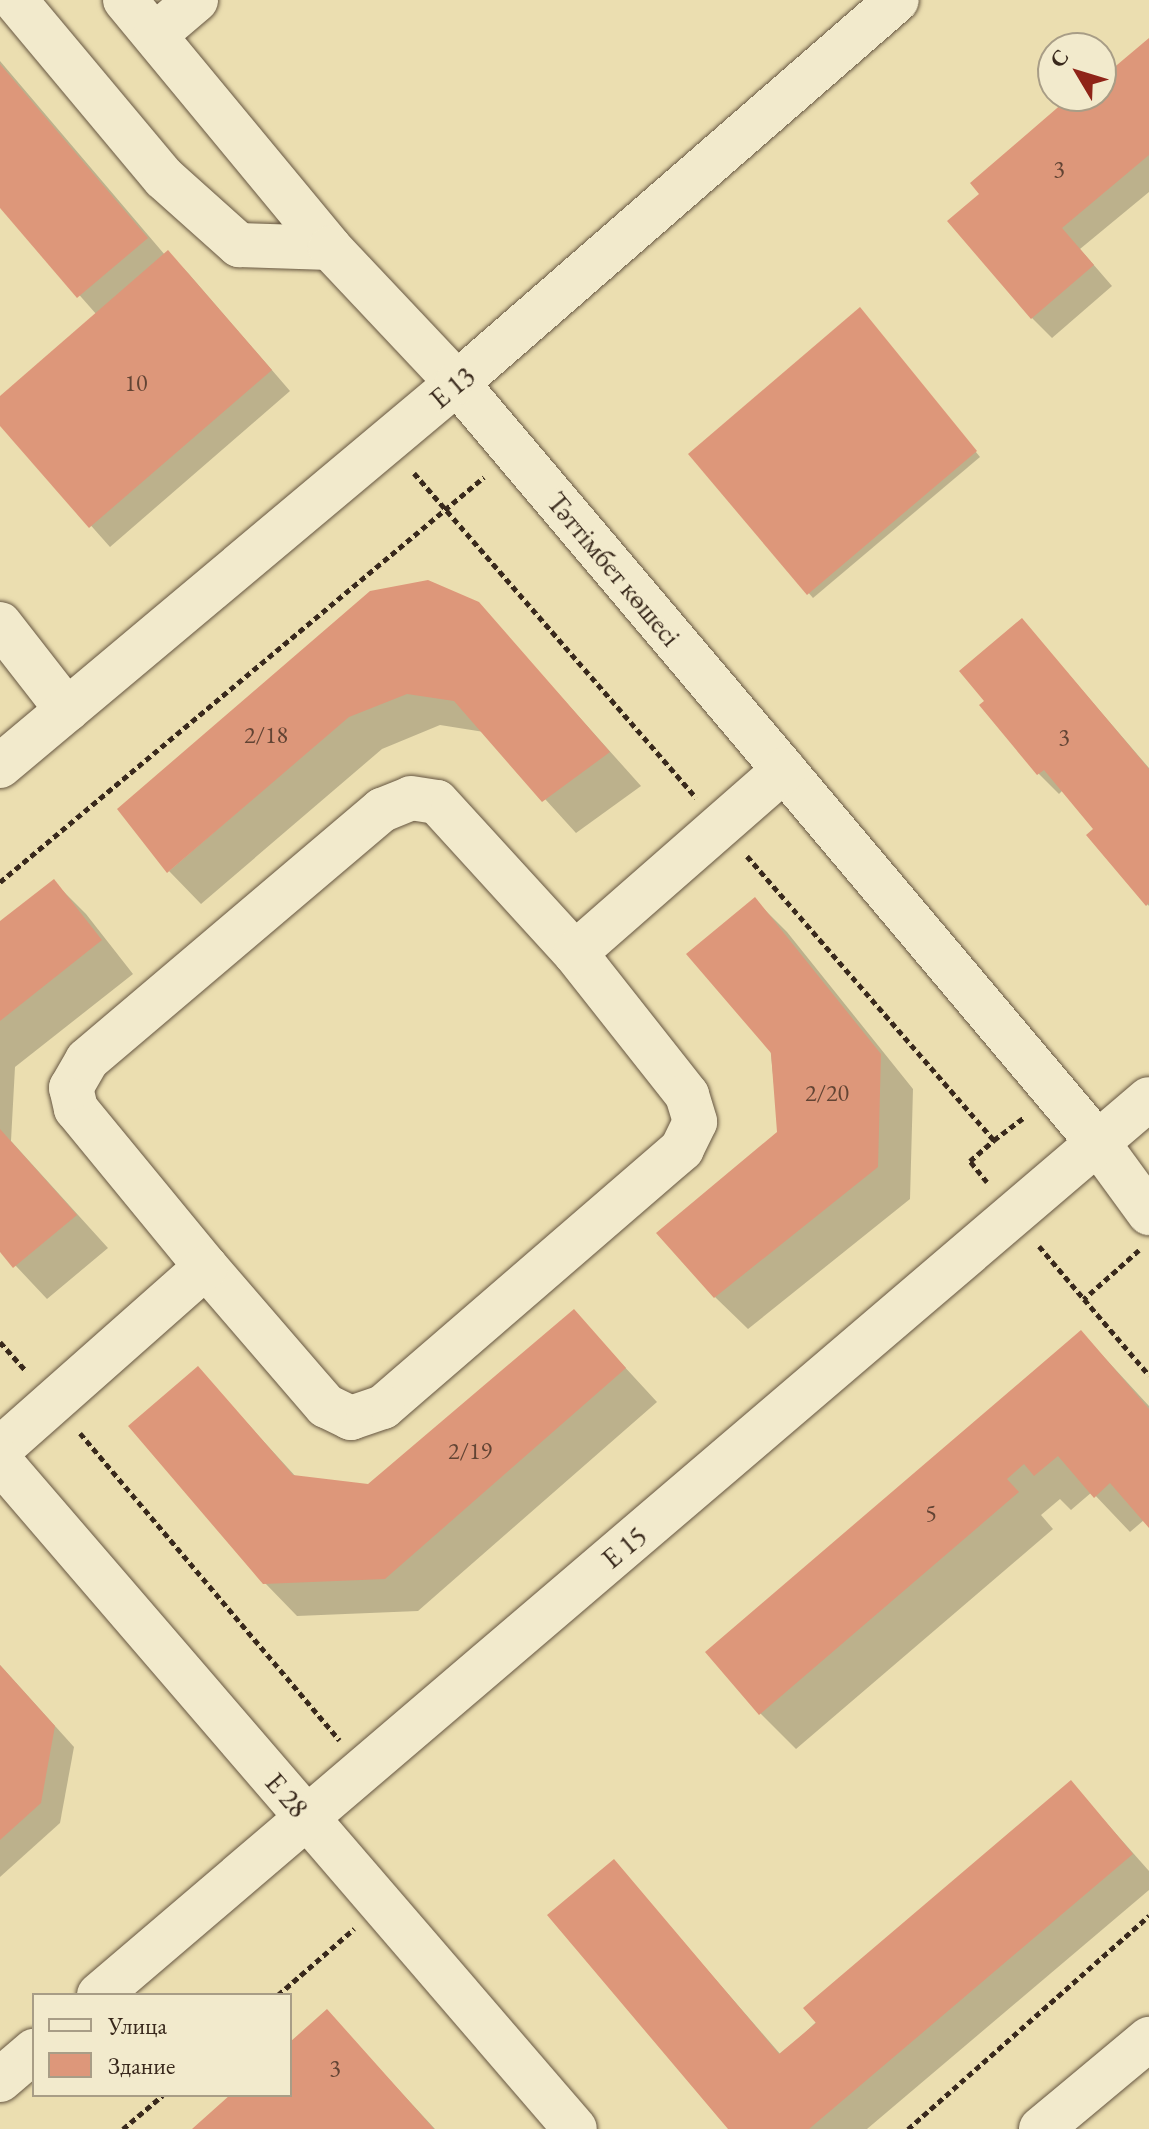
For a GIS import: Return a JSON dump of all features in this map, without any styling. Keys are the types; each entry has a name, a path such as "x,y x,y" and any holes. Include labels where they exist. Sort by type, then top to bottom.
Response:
{"street":[{"path":"15,0 164,178 239,245 330,248"},
{"name":"Тәттімбет көшесі","path":"125,0 330,248 457,383 784,770 1098,1143 1149,1213"},
{"path":"155,35 196,0"},
{"name":"E 13","path":"0,766 457,383 897,0"},
{"path":"0,624 67,710"},
{"path":"575,953 784,770"},
{"path":"411,798 437,802 575,953 687,1095 695,1122 682,1149 383,1407 351,1418 326,1406 206,1267 76,1109 71,1088 87,1060 382,810 411,798"},
{"name":"E 15","path":"101,1993 1149,1099"},
{"path":"0,1449 55,1404 206,1267"},
{"name":"E 28","path":"0,1461 575,2129"},
{"path":"1041,2129 1149,2039"},
{"path":"0,2080 32,2053"}],"path":[{"path":"0,882 515,452"},
{"path":"1149,1241 1084,1299 1149,1375"},
{"path":"0,1342 363,1768"},
{"path":"280,1993 381,1905"},
{"path":"908,2129 1149,1916"},
{"path":"123,2129 161,2097"}],"building":[{"path":"1149,38 1149,155 1062,228 1094,265 1031,319 947,221 979,194 970,183 1052,112 1117,112 1117,65"},
{"path":"0,64 148,238 77,298 0,208"},
{"path":"168,250 272,370 89,528 0,426 0,396"},
{"path":"860,307 977,451 807,595 688,454"},
{"path":"428,580 479,602 610,752 542,802 454,701 407,694 349,717 167,873 117,809 370,591"},
{"path":"1022,618 1149,769 1149,903 1146,906 1086,835 1093,829 1044,770 1037,775 979,705 984,701 959,671"},
{"path":"54,879 102,940 0,1021 0,921"},
{"path":"755,897 881,1054 878,1167 714,1298 656,1233 777,1132 771,1053 686,954"},
{"path":"0,1129 77,1215 13,1268 0,1252"},
{"path":"574,1309 626,1368 385,1579 263,1584 128,1426 198,1366 293,1475 368,1484"},
{"path":"1081,1330 1149,1409 1149,1528 1110,1483 1094,1498 1058,1456 1034,1476 1024,1464 1007,1479 1019,1492 759,1715 705,1652"},
{"path":"0,1665 55,1726 41,1803 0,1840"},
{"path":"1071,1780 1133,1854 809,2129 728,2129 547,1915 614,1859 779,2054 816,2023 803,2008"},
{"path":"327,2009 434,2129 192,2129 228,2097 292,2097 292,2040"}]}
